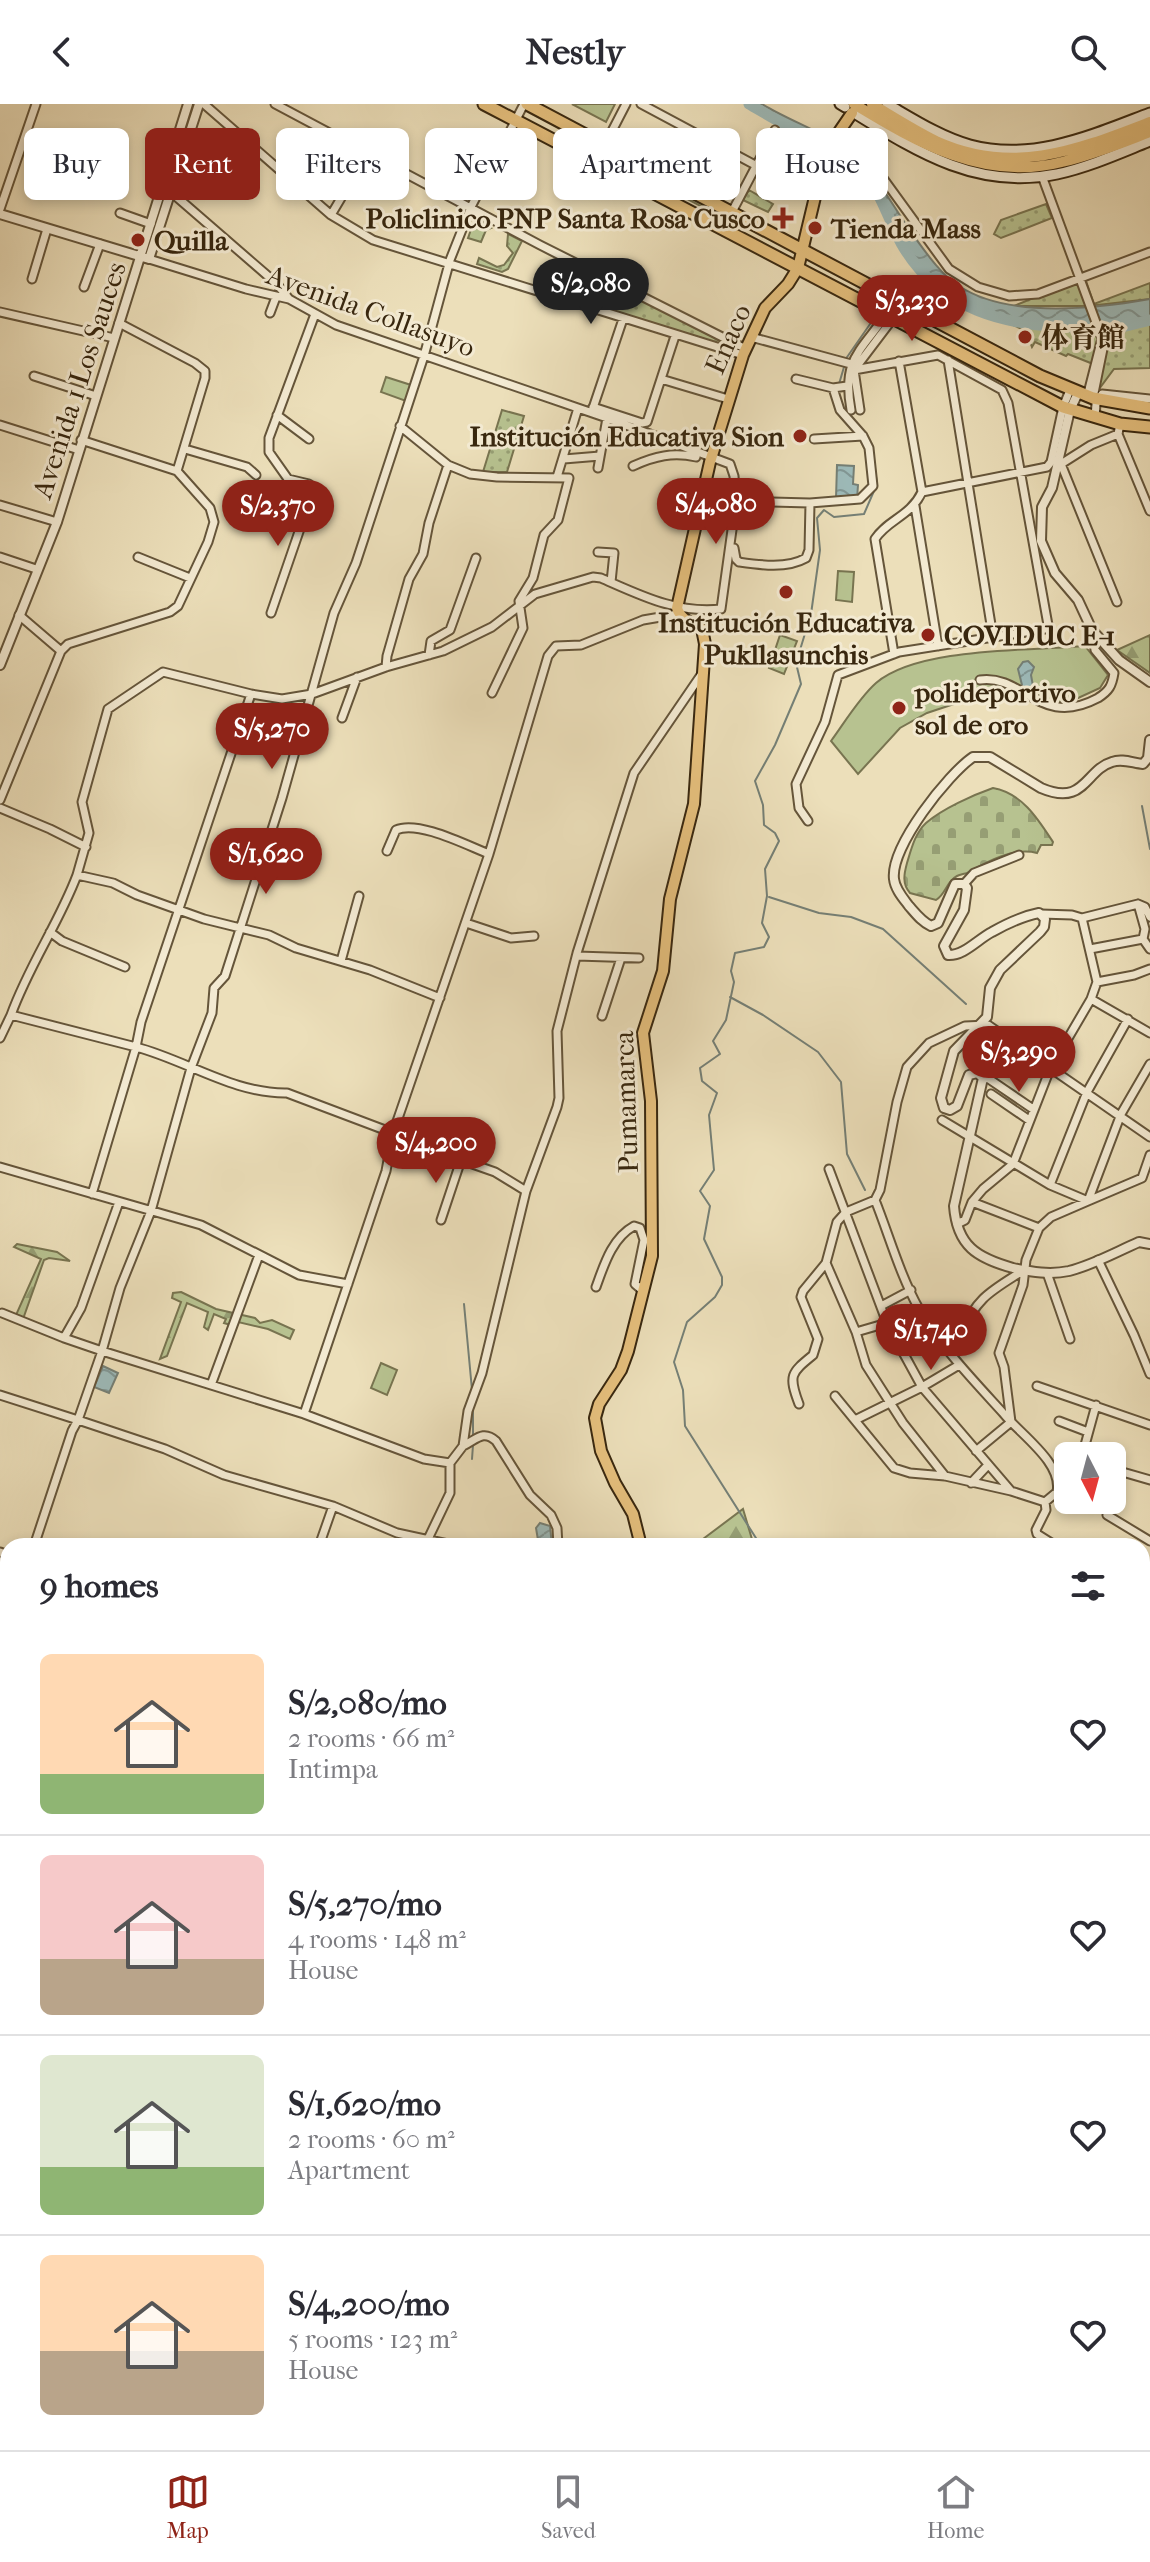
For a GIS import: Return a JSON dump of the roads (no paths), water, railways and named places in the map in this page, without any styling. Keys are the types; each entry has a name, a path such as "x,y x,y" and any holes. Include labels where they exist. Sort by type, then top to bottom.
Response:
{"highway":[{"path":"484,104 553,140"},
{"path":"526,104 572,128"},
{"path":"668,200 1066,409 1095,417 1119,429 1150,427"},
{"path":"710,200 904,304 1085,395 1150,408"}],"main road":[{"path":"887,104 923,125 968,145 1010,151 1069,143 1150,113"},
{"path":"856,107 939,142 992,157 1017,158 1070,151 1150,122"},
{"path":"856,107 915,141 986,165 1013,167 1061,163 1150,132"},
{"path":"841,128 856,107"},
{"path":"856,107 918,152 939,162 997,176 1042,176 1100,161 1150,141"},
{"name":"Enaco","path":"678,611 711,459 728,399 744,352 765,308 788,284 798,268 815,200"},
{"name":"Pumamarca","path":"639,1538 633,1514 601,1451 595,1418 599,1404 621,1370 628,1351 654,1246 651,1101 643,1033 663,971 670,899 694,804 705,635 702,629 678,611"}],"street":[{"path":"0,212 36,104"},
{"name":"Avenida 1 Los Sauces","path":"145,258 151,224 188,104"},
{"path":"202,104 331,215 373,240 675,336 744,352"},
{"name":"Avenida 1 Los Sauces","path":"194,128 202,104"},
{"path":"275,104 319,128"},
{"path":"37,1538 102,1351 120,1288 151,1211 191,1068 212,1013 214,988 225,976 261,866 334,613 356,563 424,356 449,263 471,207 526,104"},
{"path":"614,128 626,104"},
{"path":"641,104 756,165"},
{"path":"723,229 756,168"},
{"path":"409,175 744,352"},
{"path":"922,492 1047,467 1066,409 1085,395 1104,347 1082,278 1042,176"},
{"path":"888,185 939,257 962,279 998,293 1021,297 1038,294 1150,252"},
{"name":"Avenida 1 Los Sauces","path":"0,665 57,522 119,323 168,200"},
{"path":"180,200 276,283 289,299"},
{"path":"331,215 340,200"},
{"name":"Avenida Collasuyo","path":"0,212 47,229 289,299 336,325 578,408 592,409 607,418 711,459"},
{"path":"120,213 151,224"},
{"path":"32,279 47,229"},
{"path":"84,287 100,244"},
{"path":"270,313 276,297"},
{"path":"851,410 846,386 851,366 904,304"},
{"path":"0,312 114,338"},
{"path":"271,613 312,489 309,484 288,479 269,452 269,438 315,314"},
{"path":"623,319 592,409 645,423 675,336"},
{"path":"119,323 205,371 177,471"},
{"path":"751,337 851,366 938,355 1002,390 1008,403 1048,625 1045,629 894,654 844,672 835,680 825,722 796,784 799,808 808,821"},
{"path":"948,360 993,637"},
{"path":"894,654 875,539 879,532 915,506 922,492 899,361"},
{"path":"851,366 860,410"},
{"path":"34,376 96,396"},
{"path":"661,379 728,399"},
{"path":"796,379 834,387 846,386"},
{"path":"736,501 810,503 860,499 866,495 873,486 874,476 869,448 863,436 840,410 834,387"},
{"path":"1085,395 1150,399"},
{"path":"1085,395 1095,417"},
{"path":"557,477 578,408"},
{"path":"980,680 991,678 1051,707 1088,703 1112,686 1114,673 1095,650 1092,630 1078,600 1055,573 1041,541 1042,507 1051,493 1058,465 1066,409"},
{"path":"277,415 309,439"},
{"path":"598,468 607,418"},
{"path":"0,425 177,471 210,508 214,522 178,606 170,612 77,640 61,651 0,800"},
{"path":"400,426 448,465 479,477 566,476 569,481 558,520 544,535 533,578 519,601 523,628 492,693"},
{"path":"1058,465 1119,429 1150,511"},
{"path":"814,439 863,436"},
{"path":"185,449 247,467 256,475"},
{"path":"304,1414 386,1171 393,1133 489,854 548,656 556,646 581,645 643,620 678,611 717,610 723,607 736,501 730,464 684,454 656,455 633,466"},
{"path":"564,459 600,456"},
{"path":"386,667 409,579 423,554 429,523 448,465"},
{"path":"1058,465 1117,602"},
{"path":"732,542 739,562 785,565 806,558 809,550 810,503"},
{"path":"0,505 57,522"},
{"path":"915,506 938,646"},
{"path":"598,552 614,553 611,582"},
{"path":"0,557 36,569"},
{"path":"138,557 190,578"},
{"path":"429,655 435,636 450,630 476,558"},
{"path":"0,1038 39,949 66,904 77,875 89,833 82,802 106,715 112,704 127,698 163,672 282,699 312,694 429,655 481,633 535,594 593,577 678,611"},
{"path":"19,615 61,651"},
{"path":"1092,630 1119,660 1150,682"},
{"path":"463,1446 468,1411 482,1373 526,1191 559,1098 557,1031 577,956 634,773 701,675"},
{"path":"342,718 357,677"},
{"path":"92,1194 141,1022 251,694"},
{"path":"1019,855 974,873 964,884 955,884 938,923 931,926 923,922 909,906 893,876 913,826 973,757 990,757 1041,788 1066,792 1088,783 1112,762 1147,762 1150,740"},
{"path":"0,808 86,847"},
{"path":"387,851 396,830 407,827 489,854"},
{"path":"77,875 113,883 214,922 269,935 296,948 403,981 440,998"},
{"path":"964,884 967,900 944,946 948,955 958,954 991,932 1036,913 1082,918 1138,904 1145,907 1150,917"},
{"path":"341,961 359,896"},
{"path":"1138,904 1145,929 1143,939 1150,949"},
{"path":"1033,1109 989,1079 972,1073 957,1106 950,1110 944,1108 941,1098 954,1051 989,1011 993,980 1044,927 1045,919 1041,914"},
{"path":"957,1224 965,1220 972,1202 983,1189 1013,1164 1050,1069 1091,999 1097,982 1082,918"},
{"path":"466,923 511,938 534,936"},
{"path":"50,932 62,941 125,967"},
{"path":"1090,949 1143,939"},
{"path":"577,956 639,958"},
{"path":"602,1016 621,958"},
{"path":"1097,982 1150,969"},
{"path":"1091,999 1150,1033"},
{"path":"11,1015 136,1047 247,1087 273,1094 287,1093 495,1172 526,1191"},
{"path":"1050,1185 1087,1092 1128,1019"},
{"path":"799,1404 793,1377 800,1363 813,1355 818,1339 801,1297 803,1291 826,1263 837,1222 846,1212 875,1200 880,1190 907,1067 929,1043 965,1026 988,1025 1121,1114 1150,1137"},
{"path":"1088,1201 1121,1114 1150,1064"},
{"path":"983,1078 955,1196 957,1224 968,1246 980,1257 1024,1270 1047,1273 1072,1270 1139,1242 1149,1241"},
{"path":"991,1094 1029,1120"},
{"path":"942,1120 1050,1185 1088,1201"},
{"path":"1011,1422 1004,1367 999,1353 1039,1228 1051,1217 1146,1176 1150,1155"},
{"path":"441,1220 461,1160"},
{"path":"0,1167 201,1225 299,1275 348,1284"},
{"path":"829,1169 887,1323 922,1387 1011,1491"},
{"path":"875,1200 919,1308 959,1365 1040,1449 1059,1483 1057,1492 1045,1502"},
{"path":"64,1338 81,1308 119,1202"},
{"path":"972,1202 1039,1228"},
{"path":"596,1287 609,1253 627,1230 634,1226 640,1228 644,1240 635,1284 642,1290"},
{"path":"211,1385 259,1255"},
{"path":"1098,1260 1150,1374"},
{"path":"826,1263 856,1332 866,1365 890,1403 945,1476"},
{"path":"962,1333 971,1310 995,1288 1024,1270"},
{"path":"1047,1273 1070,1339"},
{"path":"881,1306 911,1290"},
{"path":"2,1313 64,1338 304,1414 424,1459 450,1463"},
{"path":"856,1332 887,1323"},
{"path":"855,1420 959,1365"},
{"path":"1037,1386 1150,1425"},
{"path":"0,1395 165,1449 224,1475 333,1506 397,1533 423,1538"},
{"path":"835,1396 894,1468 910,1473 945,1476 1045,1502"},
{"path":"1086,1442 1096,1405"},
{"path":"1059,1421 1088,1432"},
{"path":"976,1451 1011,1422"},
{"path":"428,1538 450,1493 450,1463 463,1446 482,1435 496,1441 530,1495 551,1515 558,1538"},
{"path":"971,1483 988,1465"},
{"path":"1126,1473 1150,1480"},
{"path":"1043,1538 1036,1530 1046,1510 1045,1502"},
{"path":"322,1538 333,1506"},
{"path":"1107,1515 1145,1538"}],"water":[{"path":"749,104 762,104 809,128 791,128"},
{"path":"888,198 945,275 979,296 1002,303 1052,309 1150,299 1150,320 1094,328 1064,328 1034,326 977,311 952,298 930,281 898,238 880,200"},
{"path":"837,465 854,466 853,484 858,485 857,499 836,498"},
{"path":"1028,661 1034,667 1031,675 1033,686 1023,689 1018,669"},
{"path":"103,1366 118,1373 109,1393 94,1387"},
{"path":"540,1523 550,1526 551,1538 538,1538 536,1528"}],"waterway":[{"path":"749,104 854,162 873,184 901,243 917,266 935,285 955,299 1001,318 1079,327"},
{"path":"845,360 875,317"},
{"path":"1096,327 1122,327 1150,320"},
{"path":"839,384 844,367"},
{"path":"756,1538 685,1426 683,1390 674,1362 687,1322 715,1297 722,1285 722,1277 704,1239 710,1206 700,1191 714,1170 709,1115 717,1093 702,1081 700,1068 720,1054 713,1041 726,1020 734,982 731,971 735,953 764,947 769,937 762,923 767,896 765,869 779,841 775,833 764,825 763,805 755,781 775,745 801,684 796,663 811,614 820,550 817,518 824,510 834,517 864,514 877,484 872,447"},
{"path":"1142,806 1150,849"},
{"path":"769,897 819,913 851,917 883,929 966,1004"},
{"path":"730,997 818,1052 841,1082 847,1154 865,1190"},
{"path":"464,1304 472,1390"},
{"path":"473,1405 473,1438"},
{"path":"472,1459 473,1445"}],"place":[{"name":"Policlinico PNP Santa Rosa Cusco","path":"783,218"},
{"name":"Tienda Mass","path":"815,228"},
{"name":"Quilla","path":"138,240"},
{"name":"体育館","path":"1025,337"},
{"name":"Institución Educativa Sion","path":"800,436"},
{"name":"Institución Educativa Pukllasunchis","path":"786,592"},
{"name":"COVIDUC E-1","path":"928,635"},
{"name":"polideportivo sol de oro","path":"899,708"}]}
